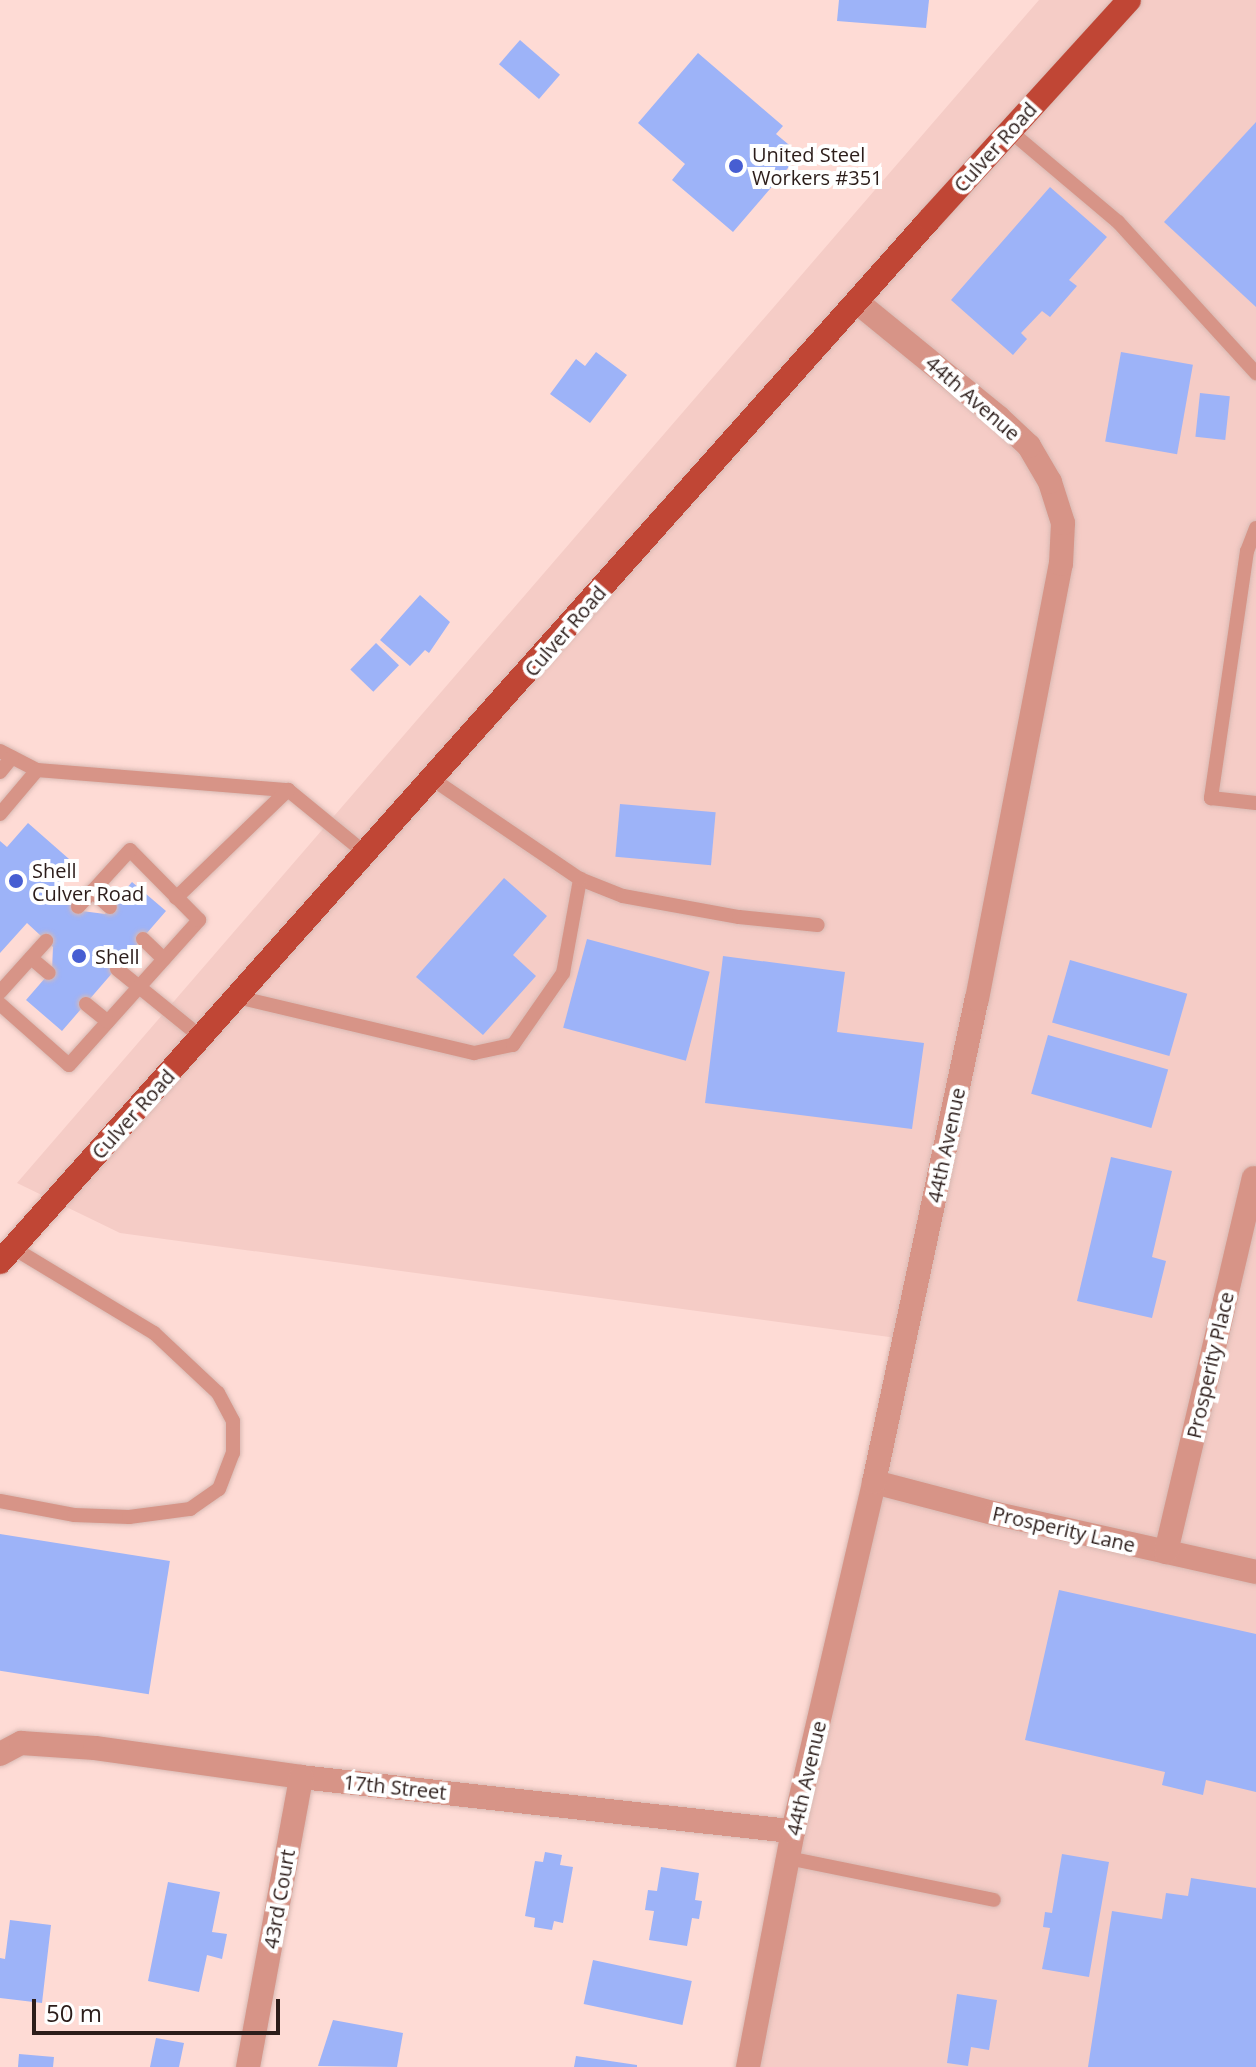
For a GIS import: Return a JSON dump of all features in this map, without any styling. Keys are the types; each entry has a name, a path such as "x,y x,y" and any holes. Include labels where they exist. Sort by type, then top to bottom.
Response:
{"main road":[{"name":"Culver Road","path":"6,1255 1129,0"}],"street":[{"name":"44th Avenue","path":"748,2067 793,1831 874,1482 1040,685 1061,564 1063,523 1050,482 1029,446 857,302"},
{"name":"Prosperity Place","path":"1166,1552 1254,1178"},
{"name":"Prosperity Lane","path":"874,1482 997,1514 1256,1572"},
{"name":"17th Street","path":"0,1754 21,1743 95,1748 301,1777 793,1831"},
{"name":"43rd Court","path":"248,2067 301,1777"}],"lane":[{"path":"1010,131 1118,222 1256,373"},
{"path":"1256,528 1247,551 1211,798 1256,803"},
{"path":"0,772 6,754 37,770 288,790 365,853"},
{"path":"0,814 37,770"},
{"path":"431,778 580,879 623,896 739,917 818,925"},
{"path":"176,898 288,790"},
{"path":"0,1004 69,1065 199,920 130,850 78,907"},
{"path":"237,997 474,1053 513,1045 563,973 580,879"},
{"path":"92,891 110,907"},
{"path":"143,939 164,959"},
{"path":"0,992 46,941"},
{"path":"31,958 49,973"},
{"path":"117,969 201,1037"},
{"path":"86,1004 108,1022"},
{"path":"0,1501 74,1515 129,1517 190,1509 219,1489 233,1453 233,1421 218,1393 154,1333 6,1255"},
{"path":"788,1858 994,1900"}],"shaded area":[{"path":"1039,0 1256,0 1256,2067 757,2067 904,1339 120,1233 17,1183"}],"building":[{"path":"839,0 929,0 926,28 837,21"},
{"path":"520,40 560,75 539,99 499,64"},
{"path":"698,53 783,126 776,134 800,154 733,232 672,180 685,164 638,123"},
{"path":"1256,122 1256,307 1164,222"},
{"path":"1050,187 1107,237 1069,280 1077,286 1050,317 1042,311 1021,333 1027,339 1013,355 951,300"},
{"path":"596,352 627,375 590,423 550,394 576,359 585,366"},
{"path":"1121,352 1193,365 1177,454 1105,442"},
{"path":"1200,393 1230,396 1225,440 1195,437"},
{"path":"420,595 450,622 429,653 425,650 410,666 380,640"},
{"path":"376,643 399,665 373,692 350,670"},
{"path":"620,804 716,812 711,865 615,857"},
{"path":"28,823 77,866 57,889 82,911 105,914 132,882 166,911 62,1031 26,1000 52,970 53,947 27,923 0,953 0,841 7,847"},
{"path":"504,878 547,916 513,955 536,976 483,1035 416,977"},
{"path":"587,939 710,972 686,1061 563,1028"},
{"path":"723,956 845,972 837,1032 924,1043 912,1129 705,1103"},
{"path":"1070,960 1187,994 1169,1056 1052,1022"},
{"path":"1048,1035 1168,1069 1151,1128 1031,1094"},
{"path":"1111,1157 1172,1171 1152,1257 1166,1261 1152,1318 1077,1301"},
{"path":"0,1534 170,1561 149,1694 0,1671"},
{"path":"1059,1590 1256,1634 1256,1792 1206,1780 1203,1795 1162,1785 1165,1772 1025,1740"},
{"path":"545,1852 562,1855 560,1865 573,1867 563,1923 554,1921 552,1930 534,1927 535,1918 525,1916 535,1861 543,1862"},
{"path":"1062,1854 1109,1862 1089,1977 1042,1969 1050,1928 1043,1927 1045,1912 1052,1913"},
{"path":"661,1867 699,1873 695,1900 702,1901 699,1919 692,1918 687,1946 649,1940 654,1911 645,1910 648,1890 657,1891"},
{"path":"1191,1878 1256,1888 1256,2067 1088,2067 1112,1911 1162,1919 1166,1893 1188,1896"},
{"path":"168,1882 220,1892 212,1932 227,1934 222,1959 207,1955 199,1992 148,1981"},
{"path":"10,1920 51,1925 42,2003 0,1998 0,1958 5,1959"},
{"path":"593,1960 692,1981 682,2025 584,2004"},
{"path":"957,1994 997,2000 989,2050 971,2047 968,2066 947,2063"},
{"path":"333,2020 403,2033 397,2067 318,2066"},
{"path":"156,2038 184,2043 179,2067 150,2067"},
{"path":"19,2054 54,2057 53,2067 18,2067"},
{"path":"576,2056 637,2065 637,2067 574,2067"}],"place":[{"name":"United Steel Workers #351","path":"736,166"},
{"name":"Shell Culver Road","path":"16,881"},
{"name":"Shell","path":"79,956"}]}
